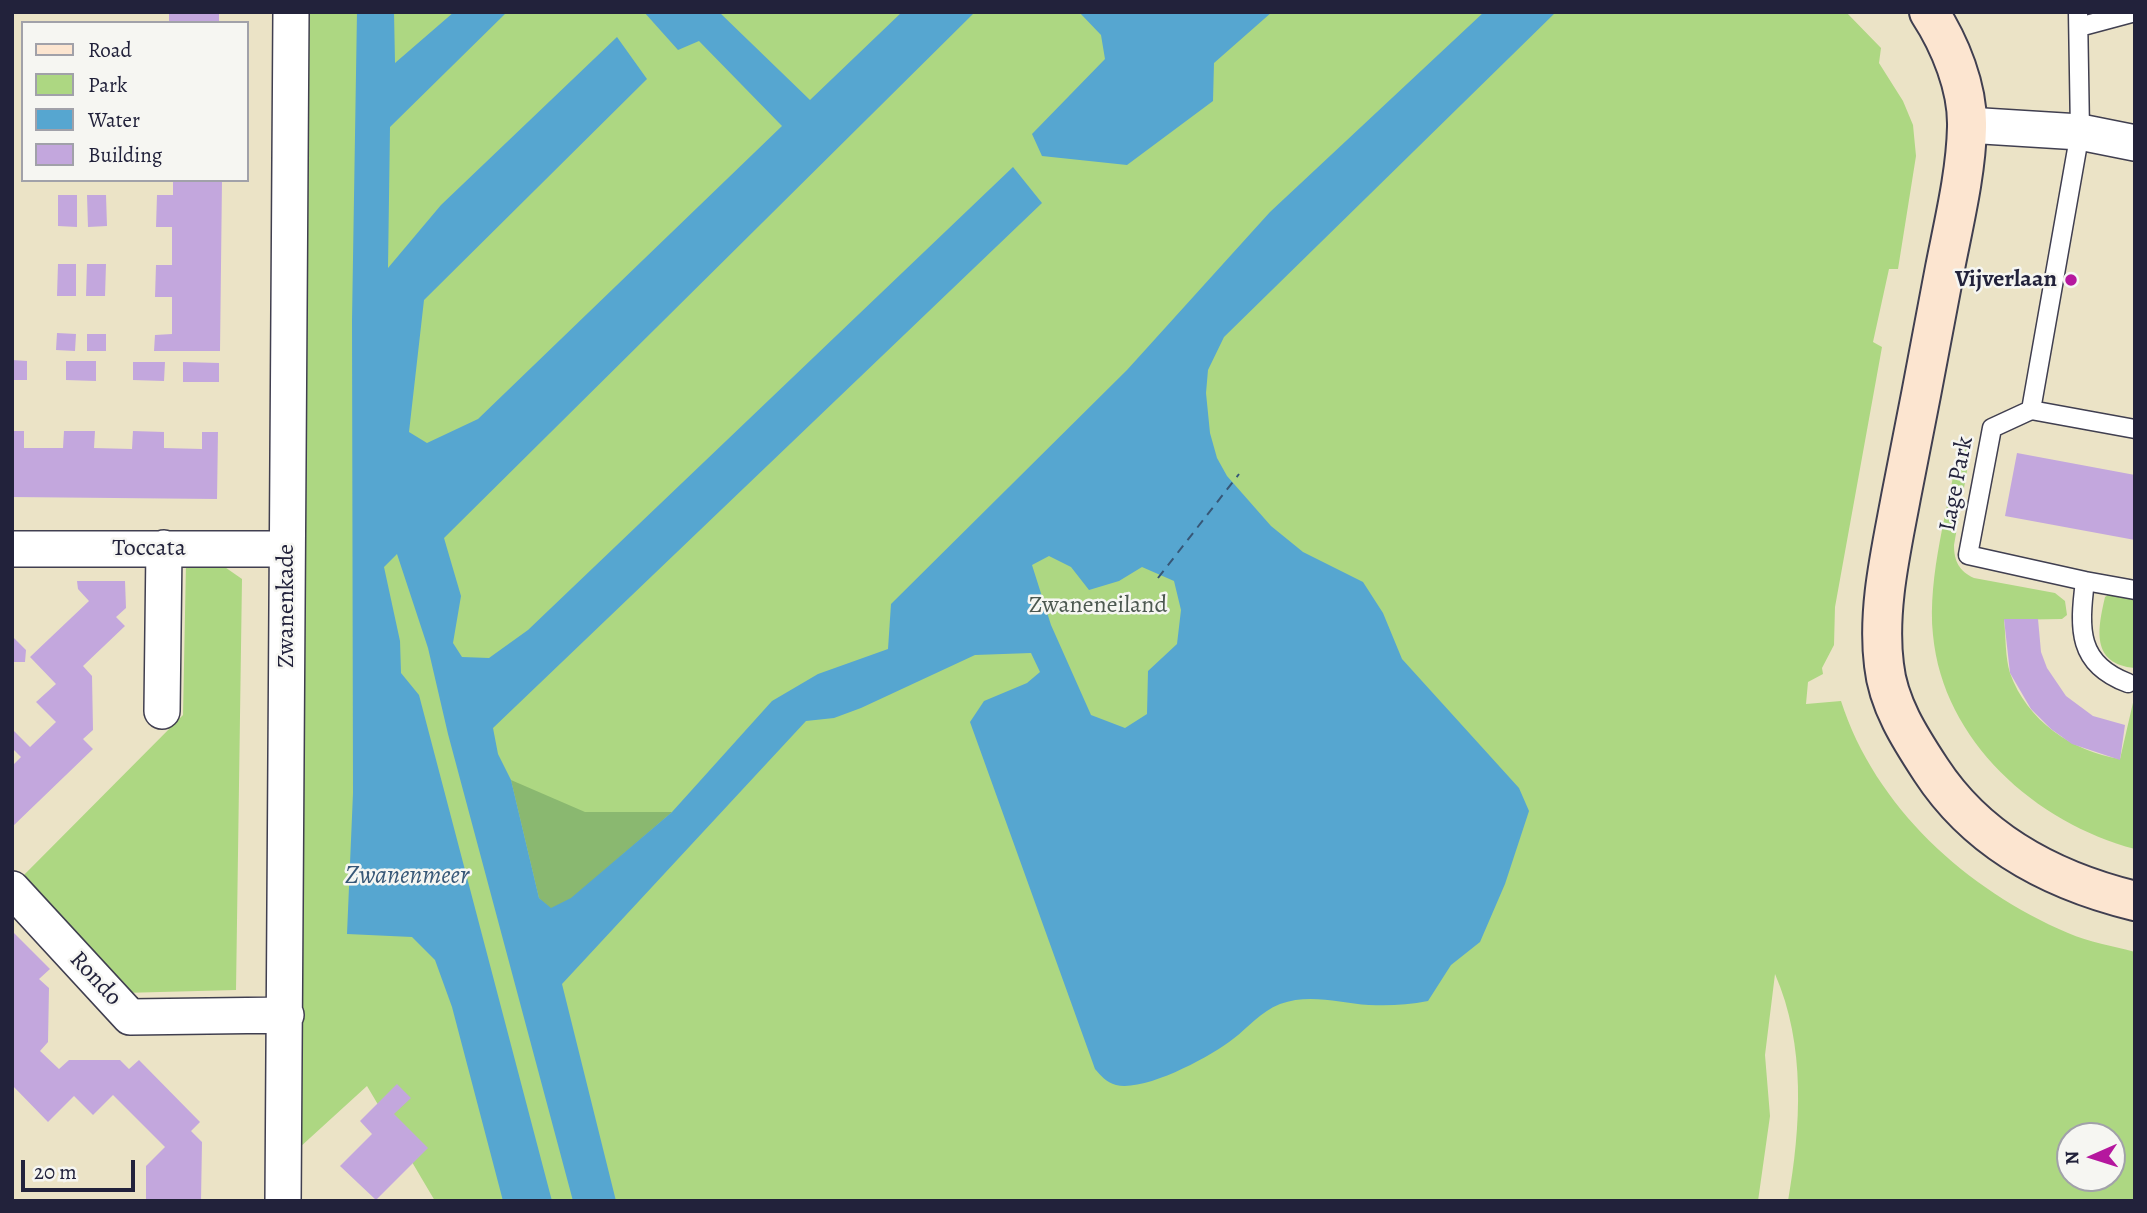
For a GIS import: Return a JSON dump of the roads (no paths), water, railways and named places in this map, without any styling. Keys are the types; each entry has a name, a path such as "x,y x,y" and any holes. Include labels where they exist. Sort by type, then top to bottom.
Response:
{"street":[{"name":"Zwanenkade","path":"283,1201 291,12"},
{"path":"1929,12 1940,29 1960,81 1967,125 1957,206 1887,569 1883,638 1884,664 1891,700 1912,742 1943,789 1997,842 2028,863 2135,901"},
{"path":"1967,125 2080,132 2135,143"},
{"path":"163,711 164,548"},
{"name":"Toccata","path":"12,549 287,549"},
{"name":"Rondo","path":"12,889 130,1017 286,1015"}],"lane":[{"path":"2135,12 2078,19 2080,132 2031,410 2135,429"},
{"name":"Lage Park","path":"2031,410 1992,428 1968,555 2135,590"},
{"path":"2085,581 2081,610 2083,637 2092,660 2107,675 2128,683"}],"water":[{"name":"Zwanenmeer","path":"357,12 394,12 395,63 454,12 507,12 390,127 388,268 441,205 617,37 647,79 424,300 409,432 427,443 478,419 782,126 699,41 678,50 644,12 719,12 810,100 902,12 975,12 444,538 461,596 453,643 462,657 489,658 528,630 1013,167 1042,203 493,728 498,754 511,780 539,898 551,908 571,898 672,812 772,701 818,674 888,649 891,604 1127,370 1270,212 1484,12 1556,12 1224,337 1208,370 1206,393 1210,433 1217,458 1227,476 1271,526 1303,552 1363,582 1383,613 1402,659 1519,788 1529,811 1505,884 1480,942 1451,965 1428,1001 1369,1005 1313,999 1291,1001 1266,1011 1223,1046 1177,1071 1128,1086 1109,1082 1095,1069 970,722 984,701 1027,683 1040,672 1031,653 975,655 861,708 834,718 806,721 562,984 616,1201 573,1201 448,734 428,648 397,554 384,567 400,641 401,673 419,695 552,1201 503,1201 452,1007 435,960 412,937 347,934 353,793 352,320","holes":["1049,556 1071,567 1089,590 1119,581 1142,567 1174,581 1181,610 1177,644 1148,671 1147,714 1125,728 1091,715 1051,625 1032,565"]},
{"path":"1079,12 1272,12 1214,63 1213,101 1127,165 1042,156 1032,134 1105,59 1101,35"}],"place":[{"name":"Vijverlaan","path":"2071,280"}],"park label":[{"name":"Zwaneneiland","path":"1098,606"}]}
